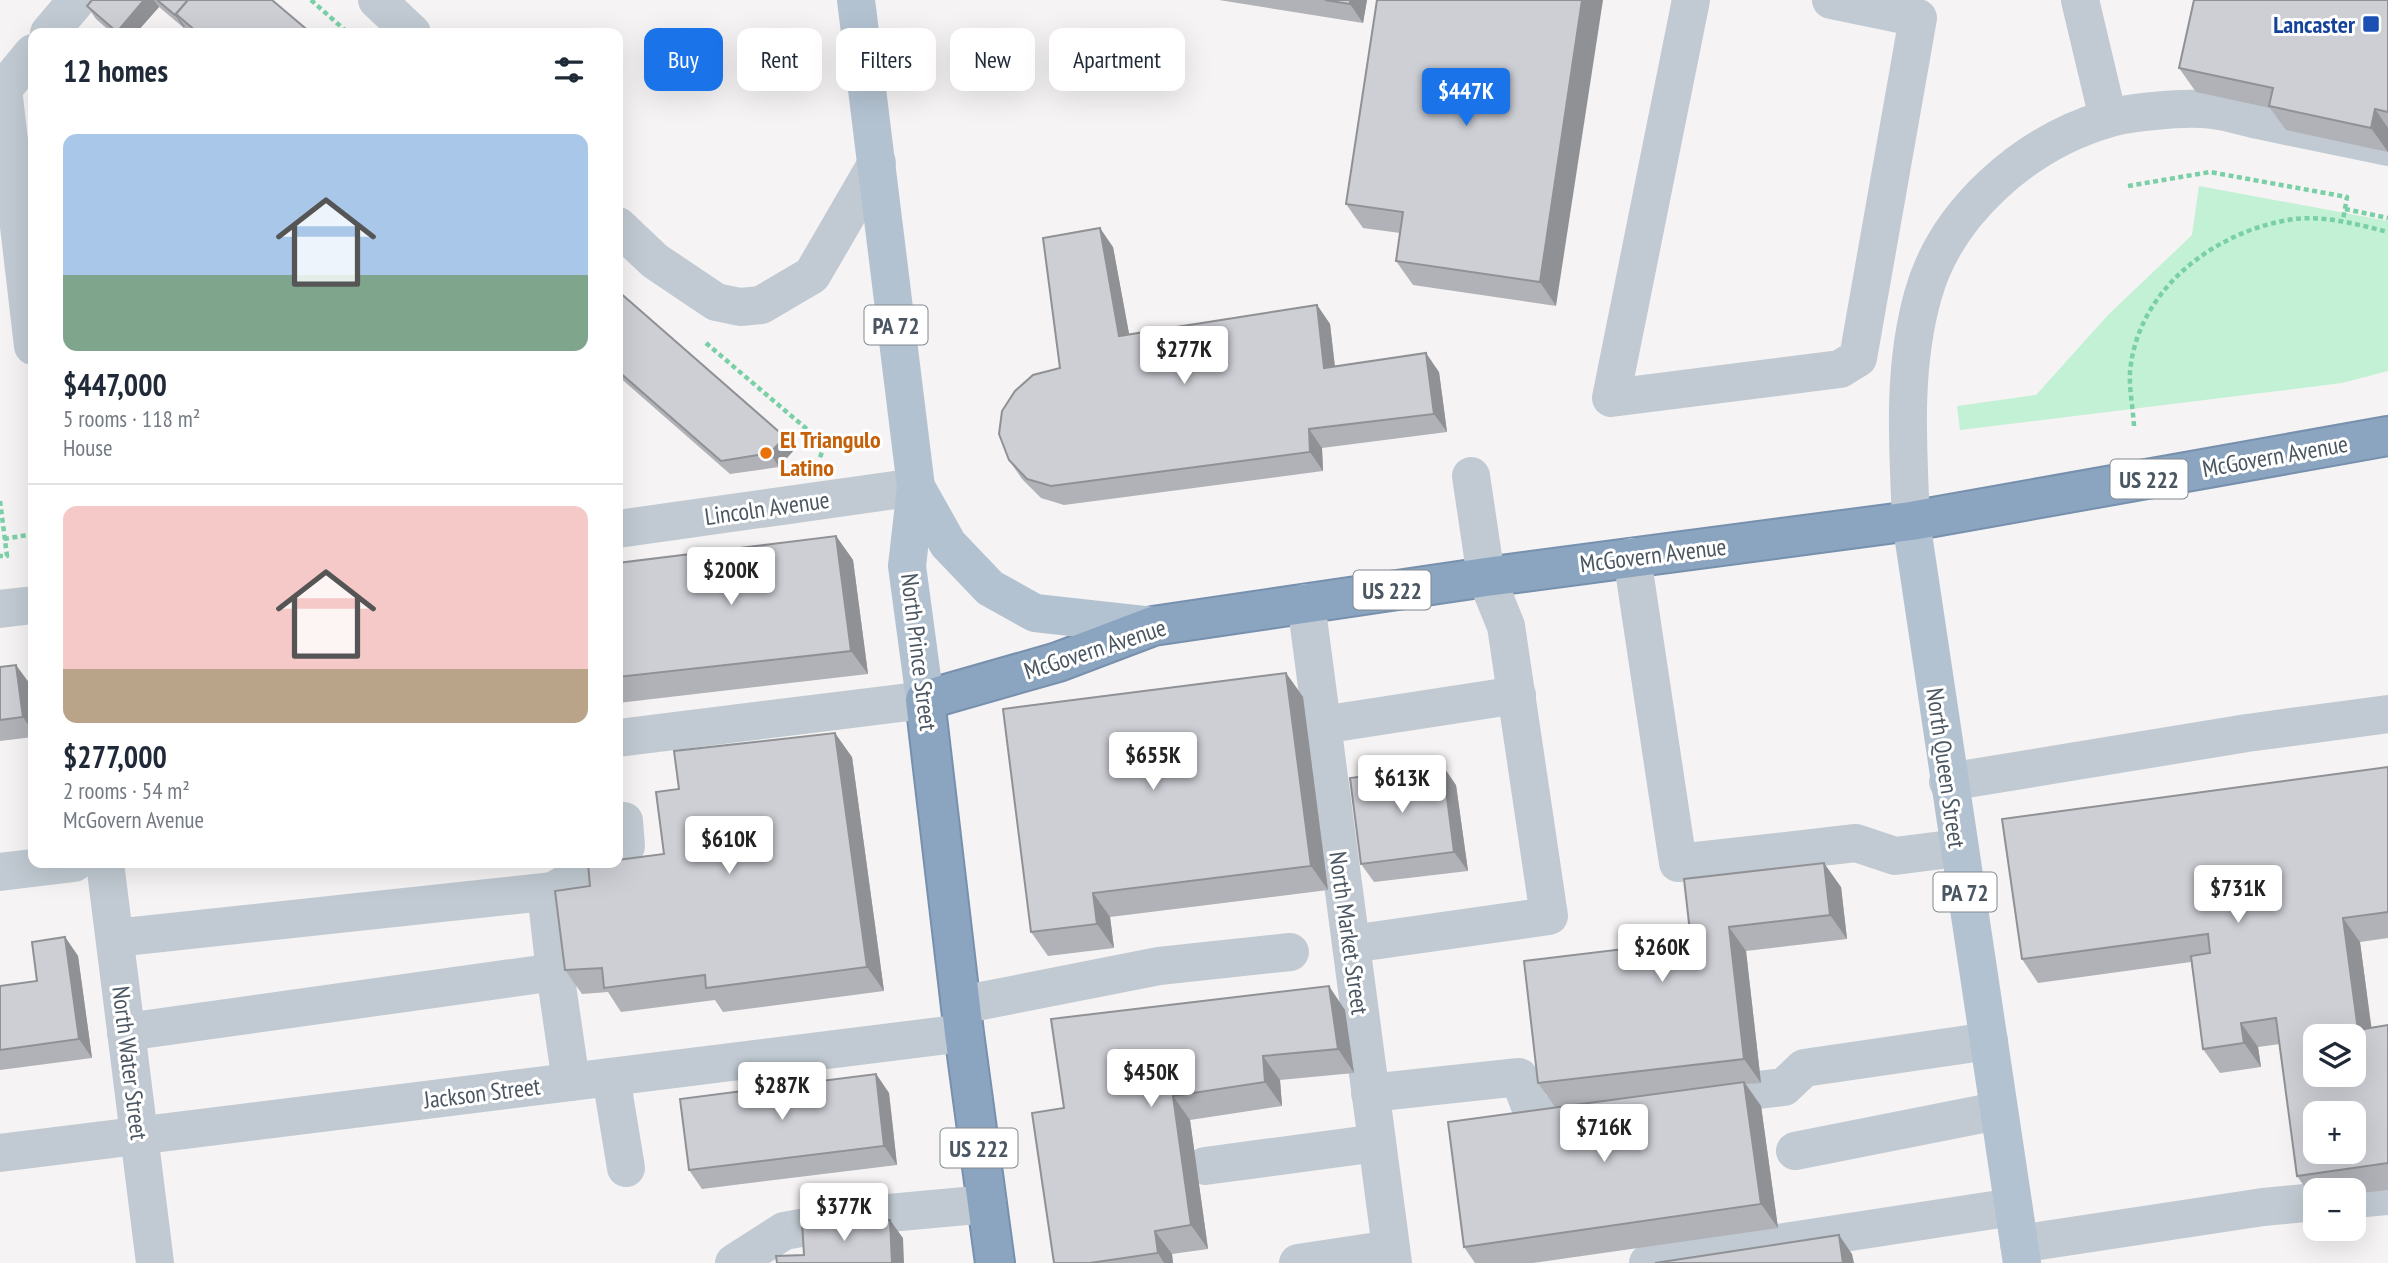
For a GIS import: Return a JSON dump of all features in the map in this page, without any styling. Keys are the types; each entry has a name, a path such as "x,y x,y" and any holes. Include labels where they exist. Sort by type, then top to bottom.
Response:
{"highway":[{"name":"McGovern Avenue","path":"925,699 1058,662 1153,626 1486,577 1911,522 2388,436"},
{"name":"North Prince Street","path":"925,699 962,1019 995,1263"}],"main road":[{"name":"North Prince Street","path":"856,0 916,487 906,566 925,699"},
{"name":"PA 72","path":"916,487 948,544 990,587 1035,613 1153,626"},
{"name":"North Queen Street","path":"1911,522 2020,1254"}],"street":[{"path":"53,28 77,0"},
{"path":"377,0 407,28"},
{"path":"1691,0 1611,398 1840,369 1858,358 1918,18 1831,0"},
{"path":"2080,0 2108,118"},
{"path":"22,74 28,221"},
{"path":"1911,522 1906,405 1911,355 1924,293 1943,249 1989,188 2052,142 2108,118 2203,108 2388,147"},
{"path":"623,231 655,261 716,302 740,307 761,304 812,275 877,163"},
{"path":"1351,944 1549,916 1506,626 1486,577 1471,476"},
{"name":"Lincoln Avenue","path":"623,528 916,487"},
{"path":"1632,557 1678,863 1856,844 1895,856 1958,848"},
{"name":"North Market Street","path":"1306,603 1392,1256"},
{"path":"0,608 28,605"},
{"path":"1322,724 1517,695"},
{"path":"623,737 925,699"},
{"path":"1948,782 2247,733 2388,714"},
{"path":"0,872 33,868"},
{"name":"North Water Street","path":"106,868 155,1263"},
{"path":"114,938 553,891 592,868"},
{"path":"546,892 571,1082"},
{"name":"Jackson Street","path":"0,1153 611,1077 962,1019 1159,966 1290,952"},
{"path":"126,1032 555,972"},
{"path":"1659,1102 1784,1087 1804,1068 1989,1041"},
{"path":"611,1077 626,1168"},
{"path":"1370,1093 1519,1077 1534,1117 1617,1107"},
{"path":"1795,1151 1997,1111"},
{"path":"1205,1166 1377,1143"},
{"path":"2366,1198 2388,1196"},
{"path":"2020,1254 2263,1207 2303,1203"},
{"path":"734,1263 784,1231 878,1214 987,1204"},
{"path":"1648,1263 2013,1207"},
{"path":"1298,1263 1392,1256"}],"path":[{"path":"311,0 343,28"},
{"path":"2128,186 2210,172 2347,197 2343,220"},
{"path":"2345,209 2388,218"},
{"path":"2134,426 2130,371 2153,304 2181,272 2210,247 2248,231 2290,220 2343,220 2388,232"},
{"path":"698,337 816,437 822,452 817,464"},
{"path":"0,501 7,556 0,556"},
{"path":"4,539 28,535"}],"green space":[{"path":"2199,186 2388,221 2388,371 2342,383 1960,430 1957,406 2036,395 2108,315 2192,235"}],"building":[{"path":"92,0 144,0 120,28 112,28 87,6"},
{"path":"157,0 188,0 175,15"},
{"path":"188,0 272,0 305,28 192,28 176,14"},
{"path":"1325,0 1350,0 1350,4"},
{"path":"1377,0 1582,0 1540,282 1396,261 1403,212 1346,204"},
{"path":"2194,0 2388,0 2388,112 2375,109 2371,128 2269,106 2273,88 2179,68"},
{"path":"1100,228 1119,336 1317,305 1324,368 1426,353 1434,414 1309,429 1310,452 1051,486 1027,479 1009,460 999,434 1002,411 1015,391 1033,375 1060,368 1043,238"},
{"path":"623,295 785,437 770,453 721,461 623,375"},
{"path":"836,536 851,651 623,676 623,562"},
{"path":"16,665 23,717 0,720 0,667"},
{"path":"1286,673 1311,866 1093,893 1097,924 1031,932 1003,709"},
{"path":"835,733 867,967 706,988 705,975 604,988 602,968 565,970 555,891 590,886 588,868 623,868 623,859 664,854 656,792 679,789 674,751"},
{"path":"1443,766 1454,852 1361,864 1350,778"},
{"path":"2388,767 2388,912 2343,918 2357,1024 2303,1024 2303,1087 2366,1087 2366,1029 2388,1025 2388,1163 2297,1176 2276,1018 2241,1023 2244,1043 2203,1049 2191,956 2210,953 2208,934 2022,959 2002,819"},
{"path":"1824,863 1830,915 1729,927 1744,1059 1538,1083 1524,961 1691,941 1684,879"},
{"path":"65,937 79,1039 0,1050 0,986 37,981 32,942"},
{"path":"1329,986 1338,1049 1263,1056 1265,1082 1173,1096 1191,1225 1155,1231 1158,1253 1090,1263 1054,1263 1032,1113 1064,1108 1051,1019"},
{"path":"876,1074 884,1146 689,1170 680,1099"},
{"path":"1744,1082 1761,1204 1464,1247 1448,1122"},
{"path":"890,1220 892,1263 777,1263 776,1256 804,1255 802,1222"},
{"path":"1839,1235 1843,1263 1655,1263"}],"place":[{"name":"Lancaster","path":"2371,24"},
{"name":"El Triangulo Latino","path":"766,453"}]}
